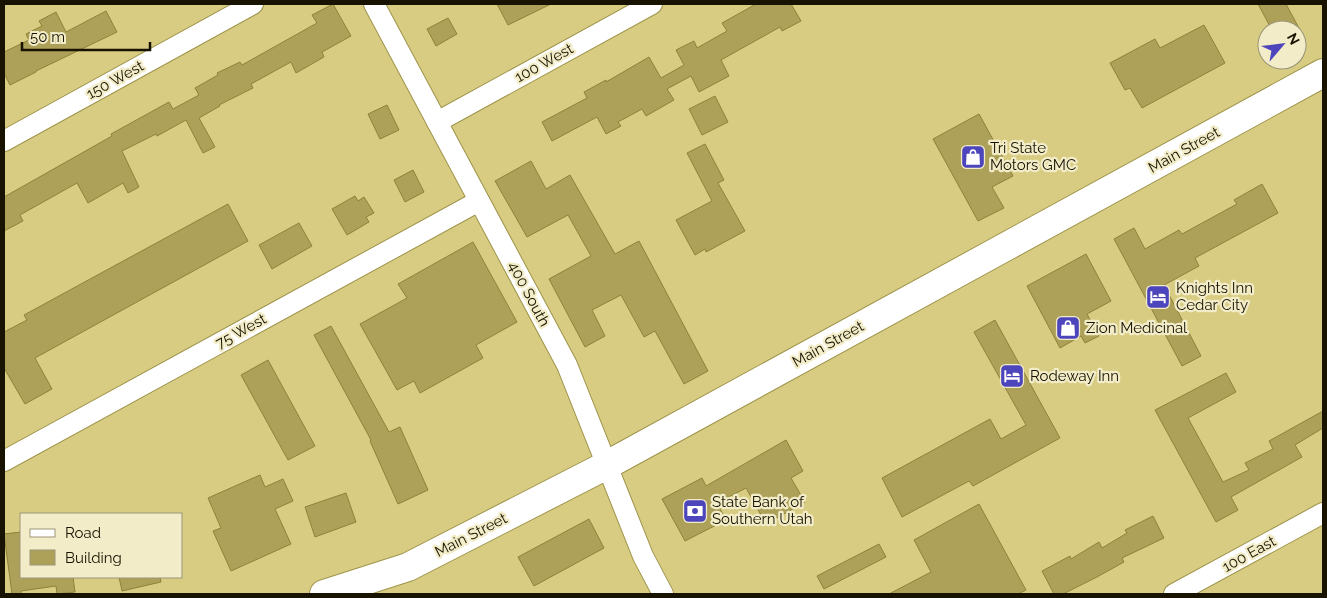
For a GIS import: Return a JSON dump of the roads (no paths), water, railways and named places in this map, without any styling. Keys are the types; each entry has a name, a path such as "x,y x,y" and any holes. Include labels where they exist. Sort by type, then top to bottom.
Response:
{"main road":[{"name":"Main Street","path":"324,594 408,567 607,465 1323,74"}],"street":[{"name":"150 West","path":"4,141 253,4"},
{"name":"400 South","path":"374,4 567,365 643,556 663,594"},
{"name":"100 West","path":"437,122 652,4"},
{"name":"75 West","path":"4,461 479,201"},
{"name":"100 East","path":"1174,594 1323,513"}],"place":[{"name":"Tri State Motors GMC","path":"973,157"},
{"name":"Knights Inn Cedar City","path":"1158,297"},
{"name":"Zion Medicinal","path":"1068,328"},
{"name":"Rodeway Inn","path":"1012,376"},
{"name":"State Bank of Southern Utah","path":"695,511"}]}
